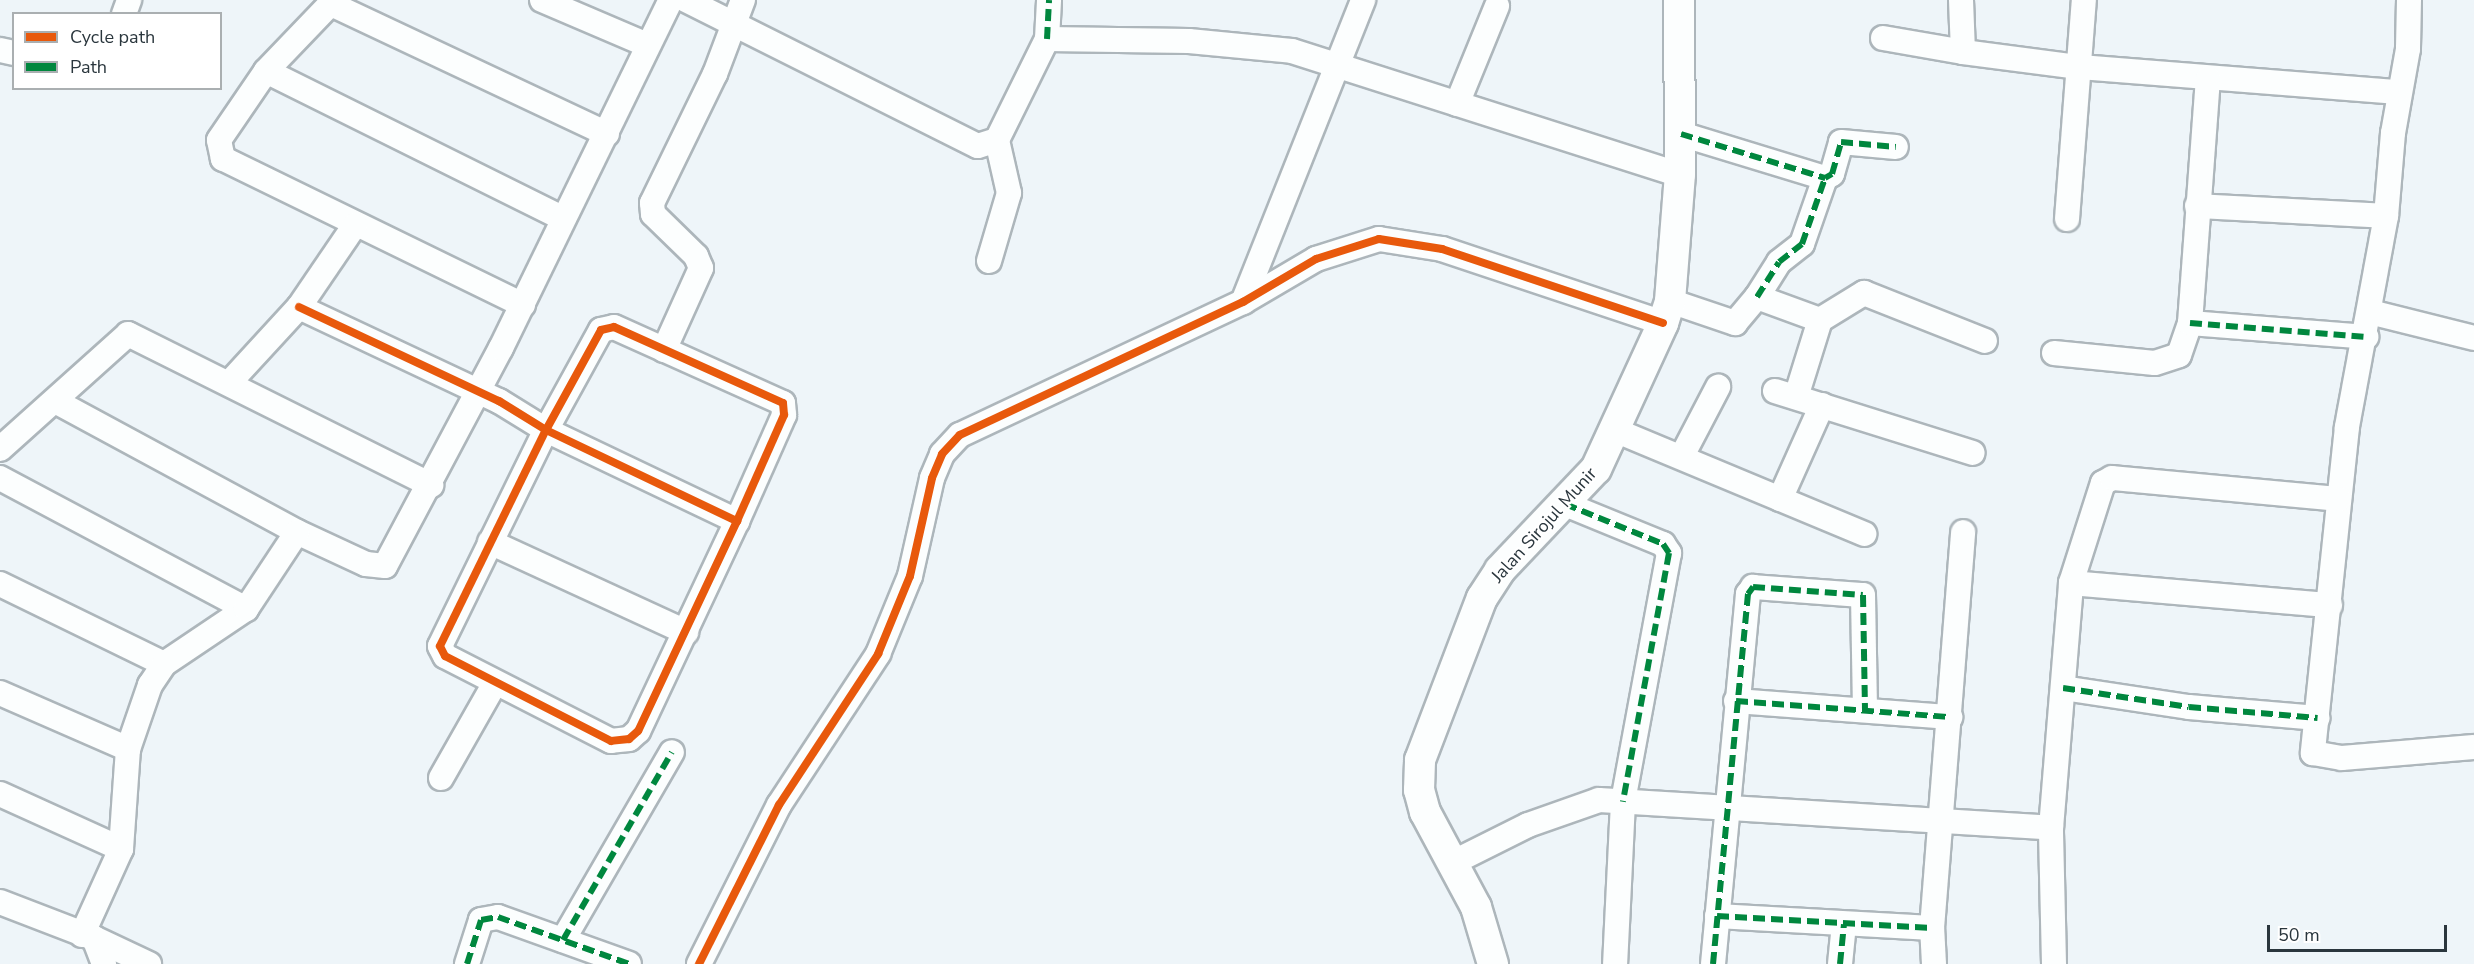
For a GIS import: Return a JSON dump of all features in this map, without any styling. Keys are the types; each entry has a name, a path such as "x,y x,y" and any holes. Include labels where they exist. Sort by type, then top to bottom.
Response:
{"street":[{"path":"55,401 297,532 366,564 385,566 431,485 476,391 523,304 562,218 607,134 645,44 671,0"},
{"path":"664,350 701,268 696,256 652,214 652,203 728,22 743,0"},
{"path":"989,261 1009,193 997,140 1047,39 1049,0"},
{"path":"1243,302 1363,0"},
{"name":"Jalan Sirojul Munir","path":"1493,964 1485,928 1456,861 1425,812 1419,790 1429,728 1482,598 1508,561 1596,469 1617,431 1666,312 1680,175 1679,0"},
{"path":"1960,0 1963,52"},
{"path":"2067,219 2084,0"},
{"path":"2409,0 2408,49 2399,92 2386,216 2339,499 2330,605 2313,753 2329,758 2474,747"},
{"path":"523,304 355,225 220,154 219,140 266,71 333,2 607,134"},
{"path":"554,3 645,44"},
{"path":"692,3 978,146 997,140"},
{"path":"1458,104 1497,6"},
{"path":"1882,38 1963,52 2079,67 2208,79 2399,92"},
{"path":"1047,39 1257,44 1338,65 1680,175"},
{"path":"266,71 562,218"},
{"path":"2054,353 2169,361 2179,354 2190,322 2208,79"},
{"path":"1681,135 1825,178"},
{"path":"699,964 779,805 878,654 910,576 942,454 960,435 1243,302 1316,259 1379,240 1400,240 1666,312 1735,323 1757,297 1779,262 1802,244 1825,178 1832,174 1841,142 1896,147"},
{"path":"2197,206 2386,216"},
{"path":"230,382 299,307 355,225"},
{"path":"1973,453 1785,394 1820,320 1864,292 1985,341"},
{"path":"1757,297 1820,320"},
{"path":"299,307 499,402 546,430 737,521"},
{"path":"2370,312 2474,338"},
{"path":"2190,322 2366,337"},
{"path":"614,327 664,350 783,403 784,416 686,632 628,740 611,741 445,656 440,646 546,430 601,330 614,327"},
{"path":"0,449 55,401 116,340 128,334 230,382 431,485"},
{"path":"1683,454 1718,387"},
{"path":"1780,499 1822,405"},
{"path":"1617,431 1683,454 1780,499 1864,534"},
{"path":"0,478 246,609"},
{"path":"2054,964 2051,828 2071,583 2100,488 2108,479 2339,499"},
{"path":"1565,504 1663,544 1669,553 1623,802 1615,964"},
{"path":"88,936 122,849 128,749 137,715 164,664 246,609 297,532"},
{"path":"1934,964 1932,928 1942,824 1963,532"},
{"path":"490,542 686,632"},
{"path":"2071,583 2330,605"},
{"path":"0,584 164,664"},
{"path":"1713,964 1736,701 1748,594 1753,587 1859,592 1866,600 1866,710"},
{"path":"441,778 495,683"},
{"path":"2063,688 2189,707 2318,718"},
{"path":"0,693 128,749"},
{"path":"1736,701 1950,717"},
{"path":"563,940 672,752"},
{"path":"0,794 122,849"},
{"path":"1456,861 1581,803 1623,802 1942,824 2051,828"},
{"path":"0,902 88,936 149,964"},
{"path":"1717,916 1932,928"},
{"path":"467,964 478,927 489,917 629,964"},
{"path":"1840,964 1844,924"},
{"path":"88,936 104,964"}],"marked path":[{"path":"1047,39 1049,0"},
{"path":"1681,134 1825,178 1832,174 1841,142 1896,147"},
{"path":"1757,297 1779,262 1802,244 1825,178"},
{"path":"2190,323 2366,337"},
{"path":"1565,504 1663,544 1669,553 1623,802"},
{"path":"1713,964 1748,594 1753,587 1863,595 1865,710"},
{"path":"2063,688 2189,707 2318,718"},
{"path":"1736,701 1950,717"},
{"path":"563,940 672,752"},
{"path":"1717,916 1932,928"},
{"path":"467,964 481,920 498,917 629,964"},
{"path":"1840,964 1844,924"}],"cycle path":[{"path":"699,964 779,805 878,654 910,576 932,478 942,454 960,435 1243,302 1316,259 1379,239 1442,249 1663,323"},
{"path":"299,307 499,401 546,430 737,521 638,731 629,739 611,741 445,656 440,646 546,430 601,330 614,327 783,403 784,415 737,521"}]}
